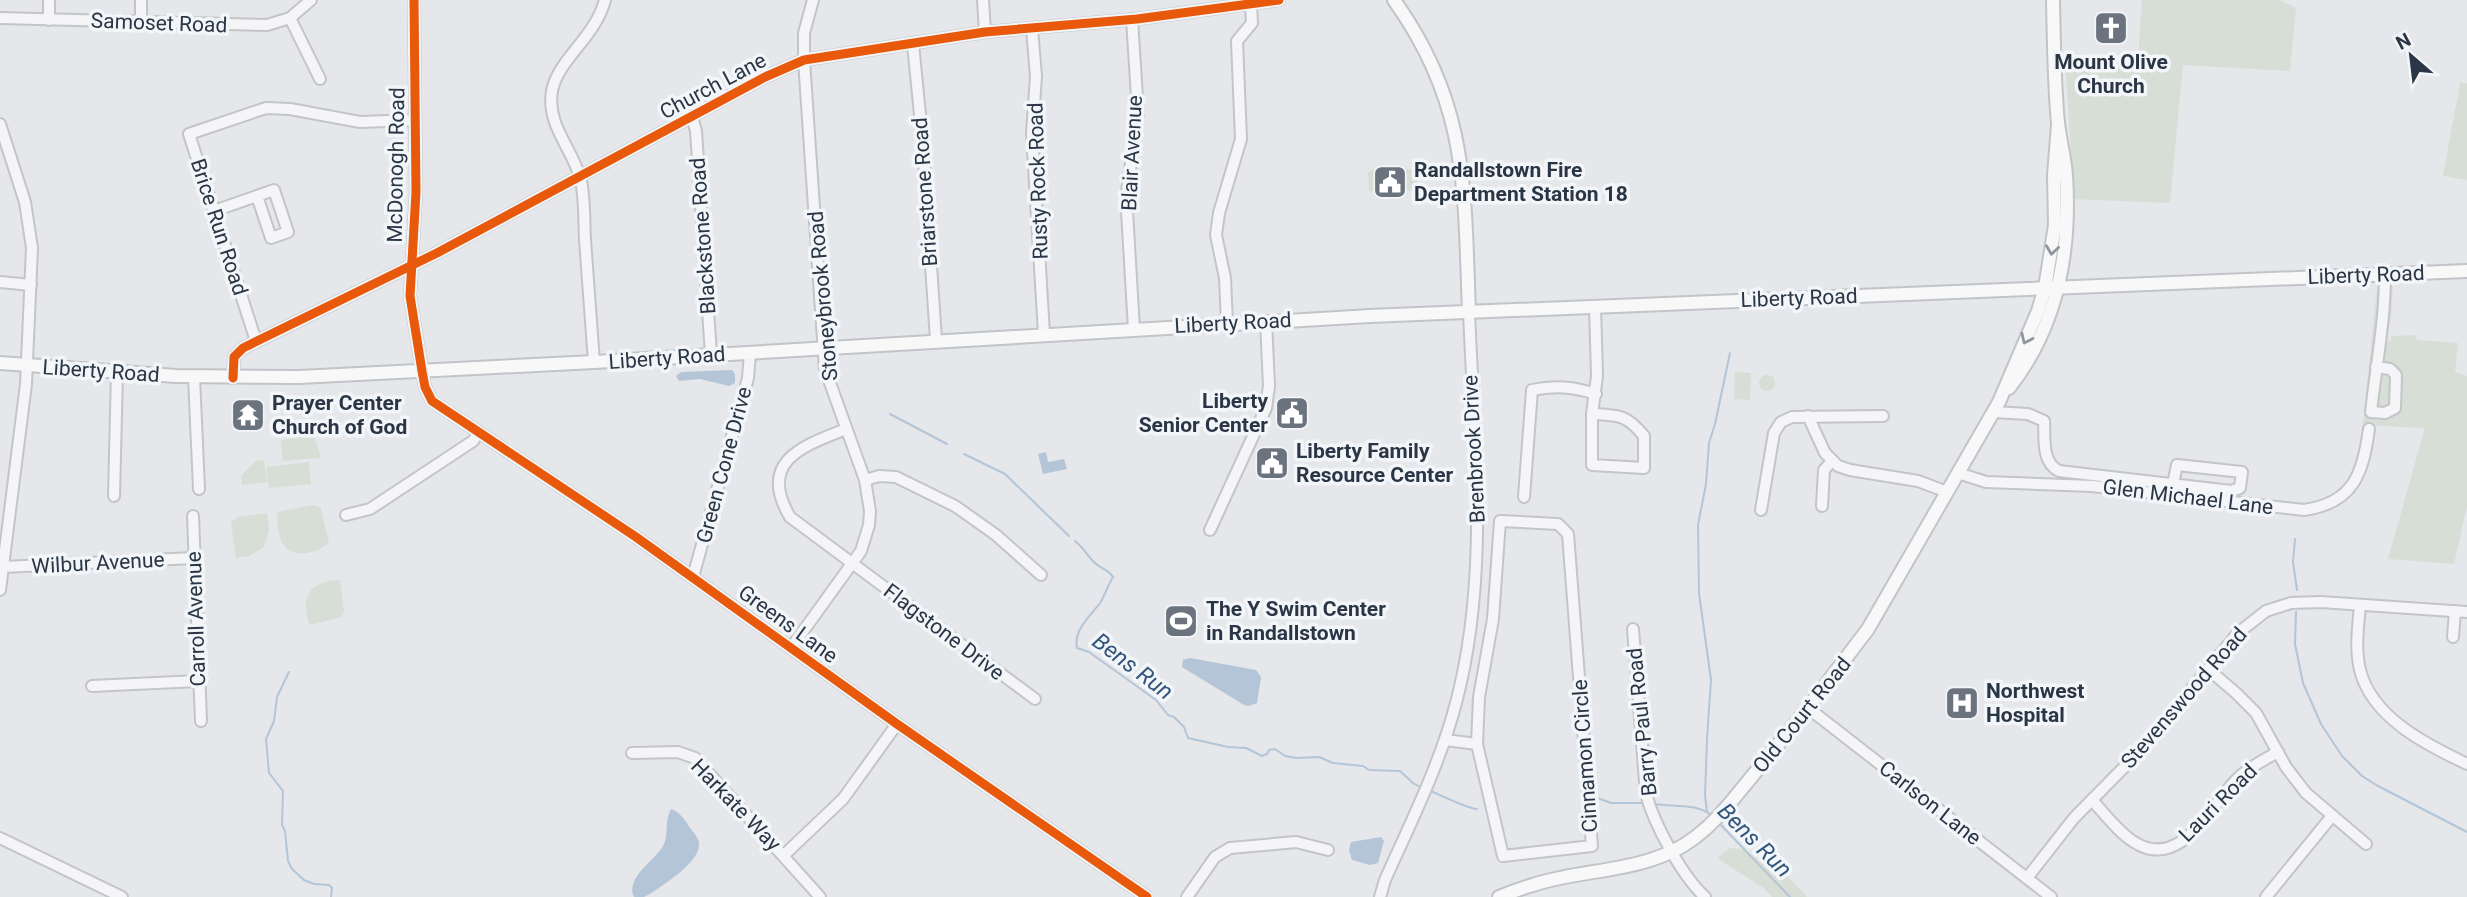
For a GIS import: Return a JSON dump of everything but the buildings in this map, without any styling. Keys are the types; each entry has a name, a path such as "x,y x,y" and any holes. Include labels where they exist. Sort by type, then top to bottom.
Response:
{"main road":[{"name":"Brenbrook Drive","path":"1394,0 1434,65 1453,119 1462,170 1469,312"},
{"name":"Old Court Road","path":"1499,897 1543,881 1632,866 1673,852 1694,839 1716,820 1808,708 1868,629 1996,407 2038,312 2045,288 2055,225 2054,175 2058,125 2053,0"},
{"name":"Old Court Road","path":"1996,407 2039,343 2059,287 2067,212 2066,174 2058,125"},
{"name":"Liberty Road","path":"0,363 233,378 422,371 1266,321 2467,271"}],"street":[{"path":"49,20 50,0"},
{"path":"141,0 141,22"},
{"name":"Samoset Road","path":"0,18 253,26 278,23 290,18 311,0"},
{"name":"McDonogh Road","path":"414,0 415,211 410,296 422,371"},
{"path":"594,362 579,176 555,124 551,104 560,71 595,25 604,0"},
{"path":"982,0 985,32"},
{"name":"Church Lane","path":"233,378 234,357 243,348 457,243 579,176 804,60 985,32 1132,19 1221,4 1251,5 1279,0"},
{"name":"Stoneybrook Road","path":"791,648 853,565 861,551 869,525 869,498 828,383 823,347 804,60 804,33 809,2"},
{"path":"1227,323 1225,278 1217,245 1216,224 1241,139 1237,41 1252,23 1251,5"},
{"path":"290,18 320,79"},
{"name":"Blair Avenue","path":"1132,19 1138,113 1127,192 1127,211 1134,328"},
{"name":"Rusty Rock Road","path":"1032,29 1036,76 1032,133 1044,334"},
{"name":"Briarstone Road","path":"912,44 923,145 936,340"},
{"name":"Brice Run Road","path":"256,341 188,134 266,108 290,109 360,122 415,120"},
{"name":"Blackstone Road","path":"692,117 696,131 711,355"},
{"path":"0,124 27,213 32,248 24,411 0,590"},
{"path":"214,211 257,196"},
{"path":"2376,367 2393,371 2396,375 2397,403 2395,408 2385,413 2371,412 2376,367 2383,316 2385,275"},
{"path":"0,282 31,285"},
{"path":"1592,414 1615,415 1632,422 1644,436 1644,468 1592,465 1592,414 1596,394 1595,306"},
{"name":"Brenbrook Drive","path":"1380,897 1445,740 1459,691 1472,623 1478,560 1478,519 1469,312"},
{"path":"1210,530 1266,408 1269,386 1266,321"},
{"name":"Green Cone Drive","path":"693,577 748,378 750,352"},
{"name":"Greens Lane","path":"422,371 425,387 432,401 693,577 1147,897"},
{"path":"114,496 117,372"},
{"path":"194,377 199,489"},
{"path":"1524,497 1532,390 1566,387 1596,394"},
{"path":"1996,407 2028,414 2044,421 2047,457 2050,466 2059,471 2231,491 2240,488 2242,472 2177,465 2173,484"},
{"path":"1761,510 1776,427 1786,419 1808,416 1883,416"},
{"path":"1808,416 1825,453 1832,461 1850,470 1918,481 1947,492"},
{"name":"Flagstone Drive","path":"846,429 794,452 782,471 780,494 790,517 1035,699"},
{"name":"Glen Michael Lane","path":"1958,473 1986,482 2092,486 2304,510 2327,505 2353,485 2363,466 2369,429"},
{"path":"346,515 370,509 473,441 479,432"},
{"path":"1822,506 1824,470 1832,461"},
{"path":"864,481 879,476 896,477 956,506 996,535 1041,575"},
{"name":"Carroll Avenue","path":"193,516 201,721"},
{"name":"Cinnamon Circle","path":"1478,519 1558,524 1568,534 1592,846 1503,856 1477,744 1479,697 1493,619 1500,521"},
{"name":"Wilbur Avenue","path":"1,574 194,558"},
{"name":"Stevenswood Road","path":"2027,878 2059,836 2130,762 2247,624 2278,606 2306,601 2467,612"},
{"path":"2360,605 2358,661 2360,673 2372,696 2397,723 2467,764"},
{"path":"2453,637 2455,611"},
{"name":"Barry Paul Road","path":"1633,629 1646,794 1686,878 1705,897"},
{"path":"2208,669 2256,713 2301,787 2366,844"},
{"path":"92,686 198,681"},
{"name":"Carlson Lane","path":"1808,708 2052,897"},
{"path":"784,855 843,799 898,724"},
{"path":"1445,740 1477,744"},
{"name":"Harkate Way","path":"632,753 678,752 695,758 820,897"},
{"name":"Lauri Road","path":"2092,800 2133,842 2150,848 2179,845 2246,771 2278,752"},
{"path":"2266,897 2332,816"},
{"path":"0,838 122,897"},
{"path":"1187,897 1215,857 1230,848 1296,842 1328,850"}],"shaded area":[{"path":"2142,0 2280,0 2296,8 2290,71 2183,65 2170,203 2074,199 2065,57 2138,61"},
{"path":"2460,83 2467,83 2467,180 2443,176"},
{"path":"1411,169 1419,184 1426,184 1426,189 1404,191 1403,173 1378,174 1378,192 1369,191 1368,173 1371,170"},
{"path":"2377,287 2393,287 2391,319 2385,341 2391,341 2391,336 2415,335 2417,340 2458,343 2455,372 2467,376 2467,506 2454,564 2388,559 2425,428 2363,425"},
{"path":"1735,372 1751,373 1750,400 1734,399"},
{"path":"1767,375 1773,377 1773,389 1767,391 1761,389 1759,383 1761,377"},
{"path":"314,435 321,458 283,461 281,440"},
{"path":"256,460 264,461 267,482 242,485 241,476"},
{"path":"309,462 311,484 269,488 266,467"},
{"path":"314,505 321,508 329,543 303,554 290,551 280,537 277,512"},
{"path":"267,513 269,530 264,547 249,556 236,558 231,523 237,517"},
{"path":"340,580 344,611 341,617 310,625 306,606 310,592 321,584"},
{"path":"1730,848 1743,849 1787,876 1807,897 1772,897 1765,889 1717,858"}],"water":[{"path":"732,370 735,383 729,386 700,379 679,381 676,376 681,372"},
{"path":"1046,452 1048,462 1064,459 1067,469 1043,474 1038,454"},
{"path":"1190,658 1256,670 1261,677 1257,703 1244,705 1182,667 1183,660"},
{"path":"671,809 682,817 696,835 698,850 688,865 672,878 644,897 634,897 633,883 665,842"},
{"path":"1381,837 1384,841 1378,863 1370,865 1352,860 1349,850 1351,842"}],"waterway":[{"path":"1707,811 1705,796 1711,680 1699,593 1698,525 1706,484 1709,443 1730,353"},
{"name":"Bens Run","path":"890,414 947,444"},
{"name":"Bens Run","path":"964,454 1005,474 1069,536"},
{"path":"2295,539 2293,562 2297,590"},
{"name":"Bens Run","path":"1075,541 1095,563 1113,577 1100,603 1080,630 1077,648 1089,652 1156,700 1168,715 1184,727 1188,738 1246,748 1262,756 1275,749 1285,756 1319,757 1333,763 1363,766 1369,770 1400,771 1422,788"},
{"path":"2296,612 2295,644 2303,683 2321,724 2342,756 2362,776 2378,786 2467,832"},
{"path":"289,672 277,697 274,721 266,739 269,773 283,791 282,825 288,861 304,880 329,885 332,888 331,897"},
{"name":"Bens Run","path":"1431,791 1461,805 1477,809"},
{"name":"Bens Run","path":"1595,797 1611,803 1644,803"},
{"name":"Bens Run","path":"1655,804 1693,807 1712,816"},
{"name":"Bens Run","path":"1718,822 1790,897"}],"cycle path":[{"path":"414,0 416,192 410,296 425,387 432,401 636,537 897,724 1147,897"},
{"path":"233,378 234,357 243,348 437,253 765,77 804,60 985,32 1137,19 1279,0"}],"place":[{"name":"Mount Olive Church","path":"2111,28"},
{"name":"Randallstown Fire Department Station 18","path":"1390,182"},
{"name":"Liberty Senior Center","path":"1292,413"},
{"name":"Prayer Center Church of God","path":"248,415"},
{"name":"Liberty Family Resource Center","path":"1272,463"},
{"name":"The Y Swim Center in Randallstown","path":"1181,621"},
{"name":"Northwest Hospital","path":"1962,703"}]}
